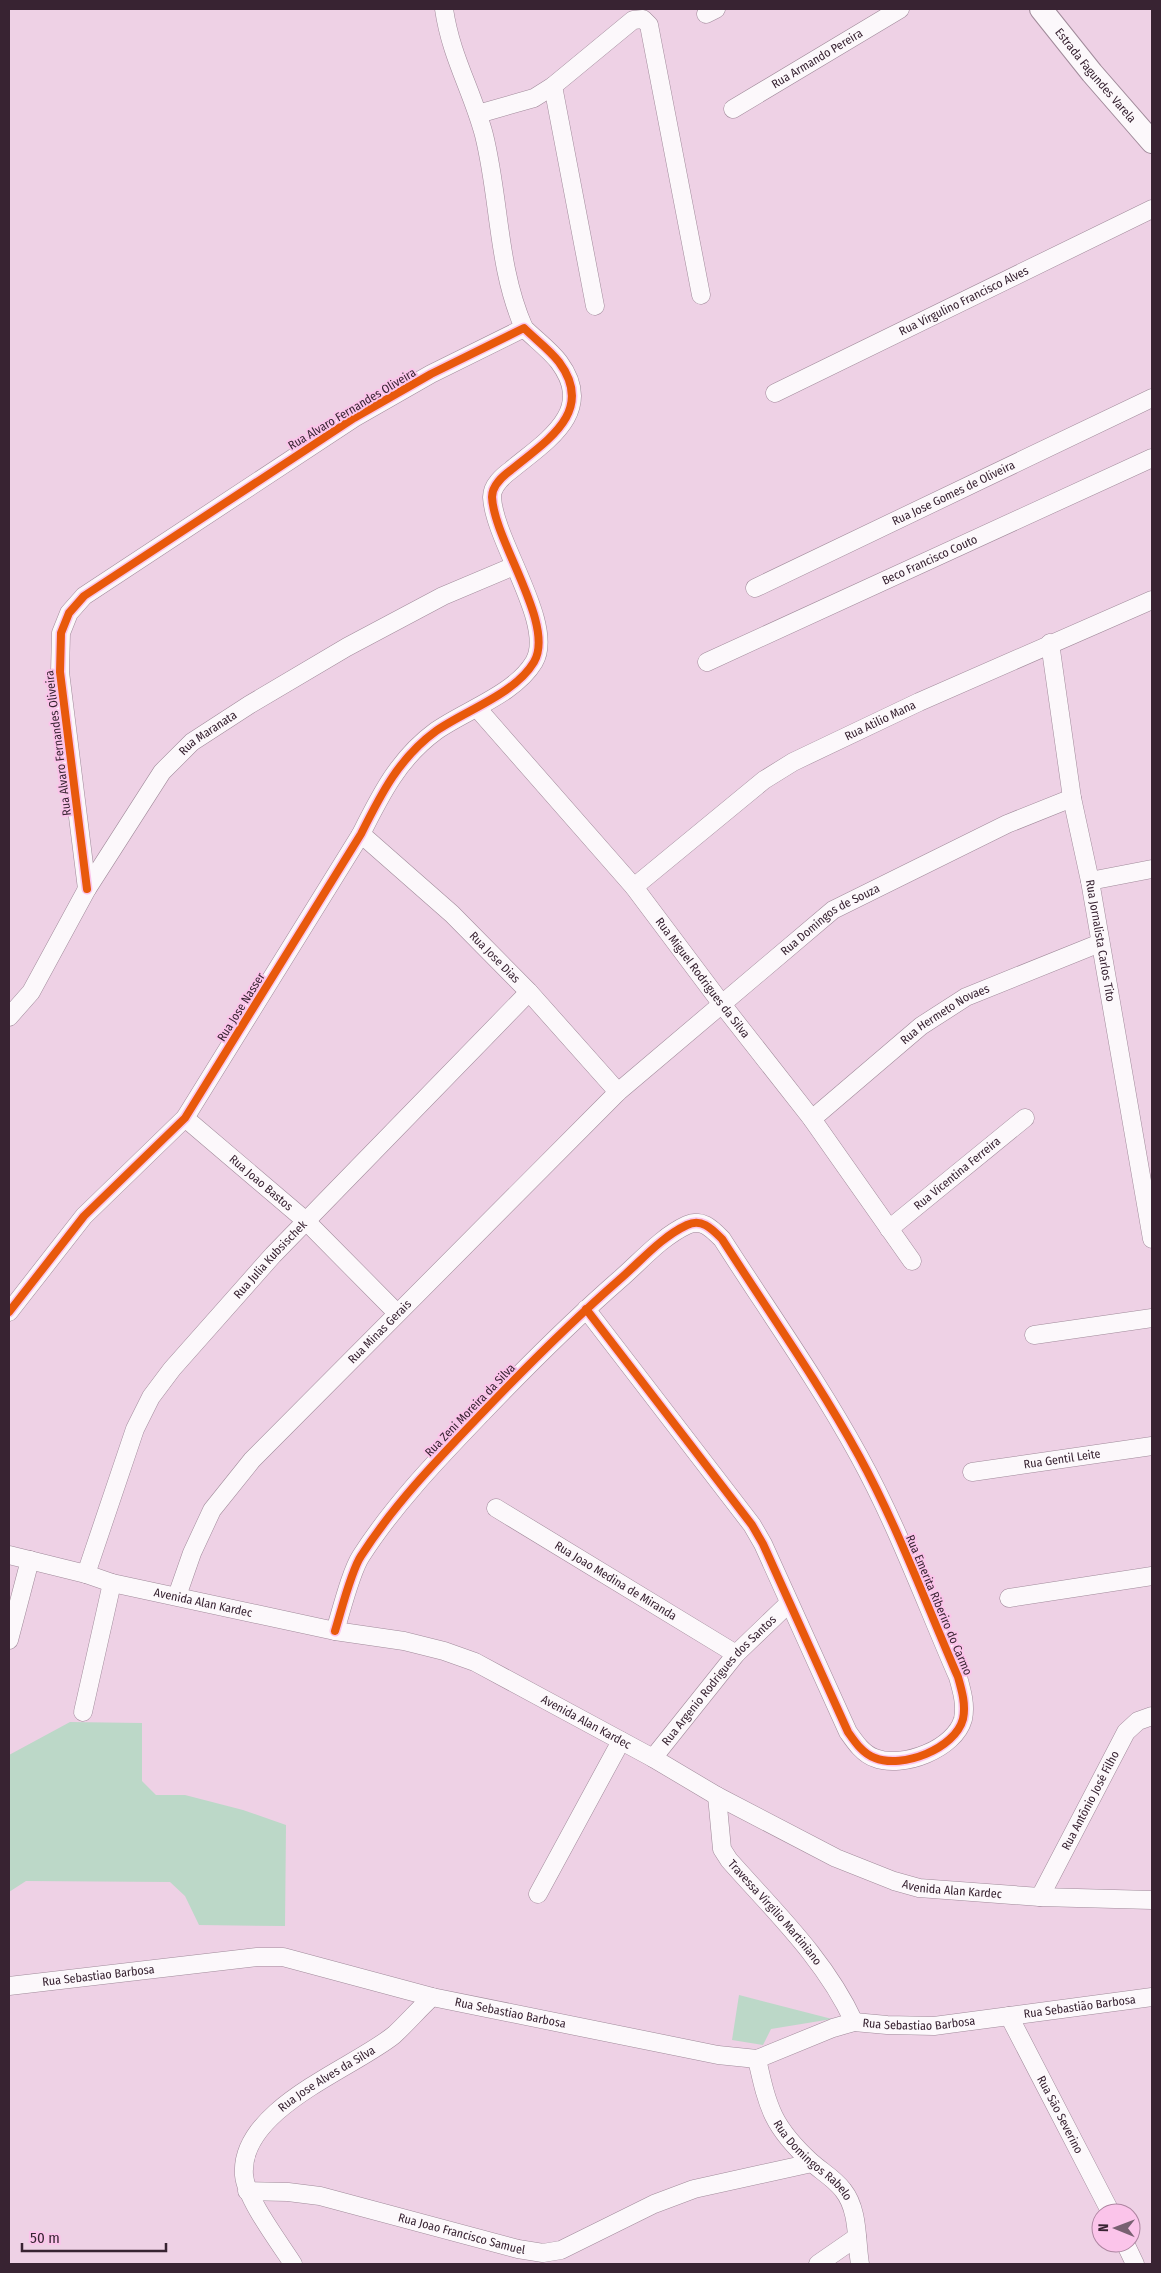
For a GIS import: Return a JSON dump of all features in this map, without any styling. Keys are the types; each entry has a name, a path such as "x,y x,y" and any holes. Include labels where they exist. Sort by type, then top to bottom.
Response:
{"street":[{"path":"444,9 452,50 478,114 484,136 507,277 516,309 524,328 559,362 574,396 571,411 562,425 506,473 496,485 492,494 494,509 514,566 533,611 540,636 536,660 520,679 477,708"},
{"name":"Rua Armando Pereira","path":"733,109 900,9"},
{"name":"Estrada Fagundes Varela","path":"1041,9 1092,73 1152,142"},
{"path":"478,114 534,98 553,86 633,20 643,19 649,25 701,295"},
{"path":"553,86 595,306"},
{"name":"Rua Virgulino Francisco Alves","path":"775,393 1152,209"},
{"name":"Rua Alvaro Fernandes Oliveira","path":"87,889 60,672 61,633 69,613 84,596 354,418 431,374 524,328"},
{"name":"Rua Jose Gomes de Oliveira","path":"755,588 1152,398"},
{"name":"Beco Francisco Couto","path":"708,662 1152,458"},
{"name":"Rua Maranata","path":"9,1017 31,992 87,889 162,772 192,742 249,705 347,647 443,596 514,566"},
{"name":"Rua Atilio Mana","path":"634,886 764,780 793,762 1050,643 1152,600"},
{"name":"Rua Jornalista Carlos Tito","path":"1050,643 1072,798 1147,1175 1152,1239"},
{"name":"Rua Jose Nasser","path":"9,1311 84,1216 185,1118 361,834 383,790 405,758 436,731 477,708"},
{"name":"Rua Miguel Rodrigues da Silva","path":"477,708 634,886 721,1003 812,1119 912,1261"},
{"name":"Rua Domingos de Souza","path":"618,1092 833,910 1007,824 1072,798"},
{"name":"Rua Jose Dias","path":"361,834 452,914 529,992 618,1092"},
{"path":"1090,881 1152,869"},
{"name":"Rua Hermeto Novaes","path":"812,1119 921,1026 966,997 1100,943"},
{"name":"Rua Julia Kubsischek","path":"86,1574 134,1429 151,1397 172,1369 260,1269 529,992"},
{"name":"Rua Minas Gerais","path":"177,1596 192,1553 212,1510 252,1460 618,1092"},
{"name":"Rua Joao Bastos","path":"185,1118 306,1222 397,1313"},
{"name":"Rua Vicentina Ferreira","path":"889,1229 1025,1118"},
{"name":"Rua Emerita Riberiro do Carmo","path":"586,1309 752,1525 763,1544 788,1604 848,1732 859,1748 875,1758 893,1761 922,1756 940,1747 954,1735 962,1720 964,1704 958,1677 885,1509 859,1457 807,1369 722,1239 710,1227 701,1222 687,1224 668,1238"},
{"name":"Rua Zeni Moreira da Silva","path":"335,1631 359,1559 376,1534 430,1467 547,1346 586,1309 668,1238"},
{"path":"1034,1335 1152,1318"},
{"name":"Rua Gentil Leite","path":"972,1472 1152,1446"},
{"name":"Rua Joao Medina de Miranda","path":"496,1508 736,1654"},
{"name":"Avenida Alan Kardec","path":"9,1555 112,1582 335,1631 404,1641 467,1659 622,1741 717,1796 836,1858 894,1881 919,1888 1040,1897 1152,1900"},
{"path":"9,1640 30,1560"},
{"path":"1009,1598 1152,1576"},
{"path":"83,1712 112,1582"},
{"name":"Rua Argenio Rodrigues dos Santos","path":"653,1758 736,1654 788,1604"},
{"name":"Rua Antônio José Filho","path":"1040,1897 1126,1732 1138,1721 1152,1716"},
{"path":"538,1894 622,1741"},
{"name":"Travessa Virgilio Martiniano","path":"717,1796 722,1849 735,1867 813,1954 831,1979 854,2022"},
{"name":"Rua Sebastiao Barbosa","path":"9,1986 257,1957 283,1957 432,1997 718,2055 756,2060 833,2028 854,2022 934,2026 1009,2016"},
{"name":"Rua Sebastião Barbosa","path":"1009,2016 1152,1996"},
{"name":"Rua Jose Alves da Silva","path":"246,2183 245,2160 252,2142 265,2124 290,2100 394,2035 432,1997"},
{"name":"Rua São Severino","path":"1009,2016 1106,2203"},
{"name":"Rua Domingos Rabelo","path":"756,2060 766,2096 777,2125 812,2162 844,2190 854,2212 860,2264"},
{"name":"Rua Joao Francisco Samuel","path":"246,2183 288,2192 320,2196 518,2249 543,2253 561,2250 654,2204 694,2189 812,2162"},
{"path":"246,2183 293,2264"},
{"path":"818,2264 857,2237"}],"green space":[{"path":"70,1722 142,1723 142,1781 156,1795 185,1795 243,1810 286,1825 285,1926 199,1925 185,1896 170,1882 26,1881 9,1892 9,1755"},
{"path":"739,1995 832,2019 771,2029 763,2045 732,2040"}],"cycle path":[{"path":"9,1312 84,1216 185,1118 361,834 384,791 401,765 411,753 436,731 503,692 526,673 534,662 539,646 537,627 531,605 502,536 495,515 492,493 501,478 538,448 562,424 569,410 572,396 569,380 559,362 524,328 431,374 354,418 84,596 69,613 61,633 60,672 87,889"},
{"path":"335,1631 357,1563 388,1517 419,1481 516,1378 550,1344 584,1312 601,1296 668,1236 687,1225 697,1223 706,1226 722,1239 827,1401 873,1483 899,1538 958,1677 964,1703 963,1719 958,1730 950,1739 926,1754 899,1761 886,1761 875,1758 867,1754 860,1747 848,1732 763,1544 752,1525 586,1309"}]}
